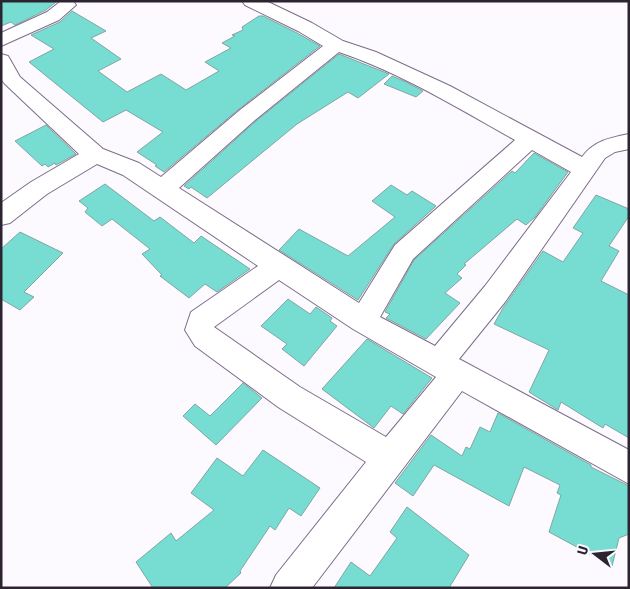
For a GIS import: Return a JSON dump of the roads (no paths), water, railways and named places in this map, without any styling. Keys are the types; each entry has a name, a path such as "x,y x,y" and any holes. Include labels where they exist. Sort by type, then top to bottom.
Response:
{"street":[{"path":"251,1 306,27 336,46 369,56 443,91 585,169"},
{"path":"1,40 54,16 67,5"},
{"path":"162,189 231,128 336,46"},
{"path":"1,60 12,80 95,156 131,169 362,320 629,468"},
{"path":"362,320 404,252 530,139"},
{"path":"289,588 390,458 495,294 597,153 608,146 629,141"},
{"path":"1,216 39,188 95,156"},
{"path":"279,266 209,313 202,320 199,330 204,337 270,384 390,458"}]}
